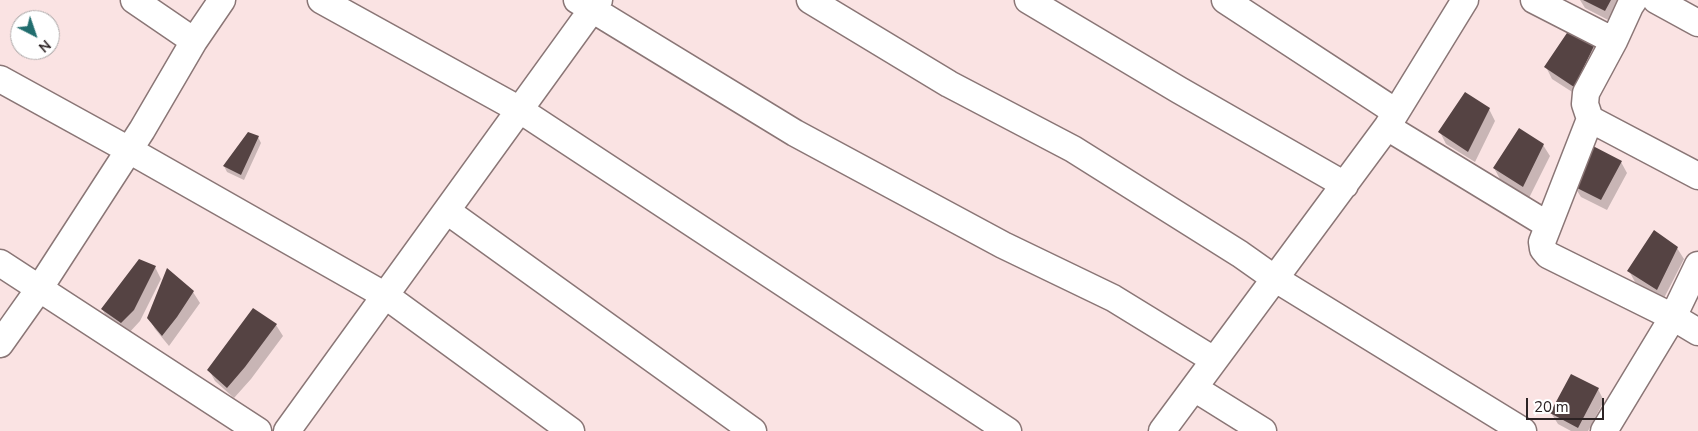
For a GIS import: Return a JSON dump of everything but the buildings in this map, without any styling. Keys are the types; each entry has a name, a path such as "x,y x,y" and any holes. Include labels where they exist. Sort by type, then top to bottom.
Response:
{"street":[{"path":"134,0 194,41"},
{"path":"0,344 39,289 129,150 194,41 222,0"},
{"path":"810,0 949,84 1073,149 1240,254 1274,278 1523,431"},
{"path":"1028,0 1179,90 1345,185"},
{"path":"1225,0 1391,120 1548,225"},
{"path":"1162,431 1391,120 1465,0"},
{"path":"1534,0 1614,41"},
{"path":"1634,0 1586,93 1585,104 1590,119 1548,225 1542,242 1543,250 1548,255 1673,317 1698,332"},
{"path":"1656,0 1698,23"},
{"path":"329,2 520,110 1008,431"},
{"path":"286,431 520,110 589,3 795,133 1003,245 1113,298 1214,360"},
{"path":"0,78 386,296 571,431"},
{"path":"1590,119 1698,176"},
{"path":"447,211 753,431"},
{"path":"0,263 258,431"},
{"path":"1604,431 1673,317 1698,265"},
{"path":"1194,388 1263,431"}]}
